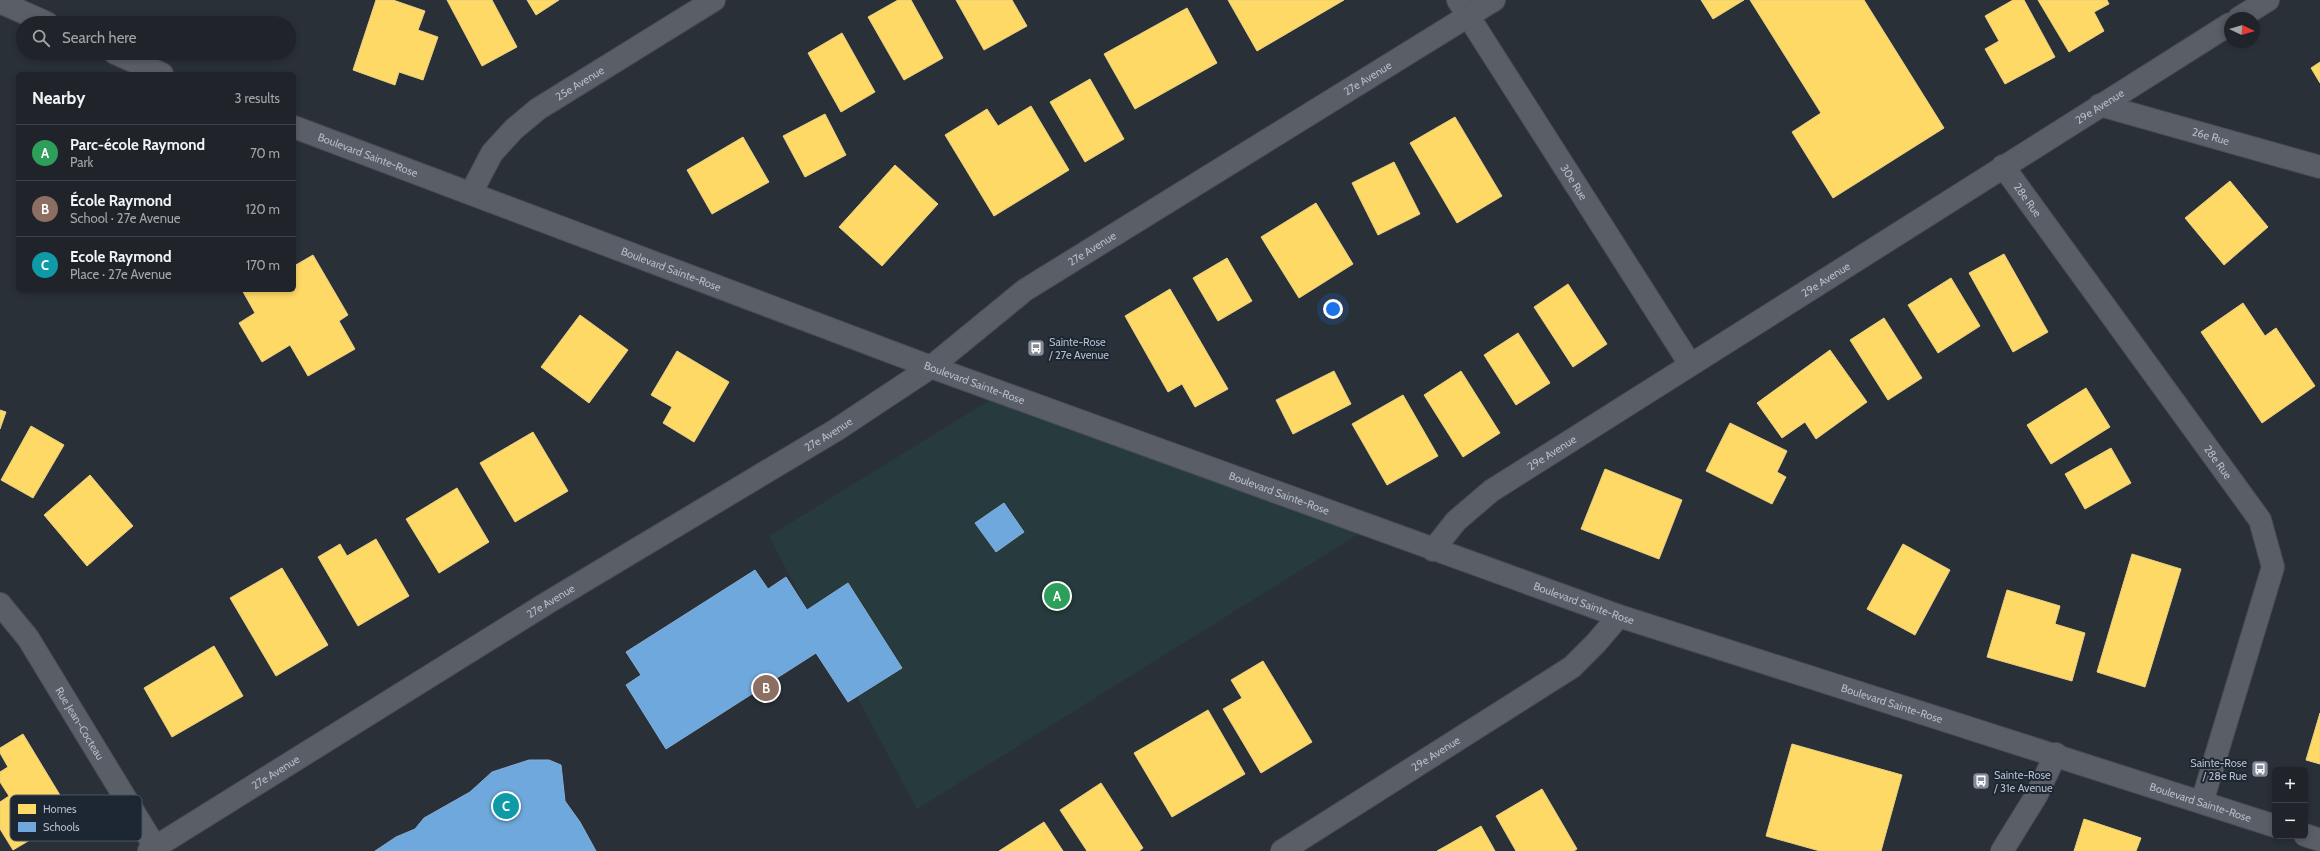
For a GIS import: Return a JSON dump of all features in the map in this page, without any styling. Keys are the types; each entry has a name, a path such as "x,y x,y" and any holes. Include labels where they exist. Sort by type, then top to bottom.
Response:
{"street":[{"name":"25e Avenue","path":"471,193 492,153 514,129 538,109 714,0"},
{"name":"27e Avenue","path":"152,849 547,603 836,430 931,367 1025,290 1463,8 1494,0"},
{"path":"2249,12 2268,0"},
{"path":"0,2 31,16"},
{"name":"30e Rue","path":"1463,8 1690,364"},
{"name":"29e Avenue","path":"1433,550 1456,521 1491,491 2224,28"},
{"path":"131,60 158,72"},
{"name":"26e Rue","path":"2100,105 2320,167"},
{"name":"Boulevard Sainte-Rose","path":"296,128 931,367 1433,550 1619,616 2056,754 2272,825"},
{"name":"28e Rue","path":"2003,166 2260,520 2273,567 2202,802"},
{"name":"Rue Jean-Cocteau","path":"0,604 28,638 120,795"},
{"name":"29e Avenue","path":"1282,851 1572,667 1596,644 1619,616"},
{"path":"2002,851 2036,796 2056,754"},
{"name":"Rue Jean-Cocteau","path":"142,832 152,849"},
{"path":"2308,836 2320,840"}],"green space":[{"path":"993,398 1365,530 917,809 857,697 902,668 848,583 807,610 769,536"}],"building: Homes":[{"path":"376,0 393,0 425,11 418,30 438,37 423,80 399,72 395,85 353,70"},
{"path":"447,0 492,0 517,47 482,66"},
{"path":"527,0 559,0 536,15"},
{"path":"898,0 911,0 943,58 904,80 868,17"},
{"path":"956,0 1012,0 1027,26 984,50"},
{"path":"1228,0 1344,0 1257,51"},
{"path":"1701,0 1744,0 1713,19"},
{"path":"1750,0 1864,0 1944,128 1833,198 1792,132 1821,113"},
{"path":"2013,0 2024,0 2055,57 2005,84 1985,49 1999,41 1985,16"},
{"path":"2038,0 2107,0 2109,4 2094,12 2104,31 2069,52"},
{"path":"1187,8 1217,63 1135,109 1104,54"},
{"path":"842,33 875,92 841,112 808,53"},
{"path":"2320,62 2320,83 2311,68"},
{"path":"1090,79 1124,139 1085,162 1050,102"},
{"path":"1031,106 1069,170 994,216 945,135 987,109 998,126"},
{"path":"825,114 846,155 805,177 783,136"},
{"path":"1455,117 1502,196 1457,223 1410,143"},
{"path":"743,137 769,182 712,214 687,170"},
{"path":"1394,162 1420,214 1378,235 1352,183"},
{"path":"895,165 938,204 882,266 839,227"},
{"path":"2230,181 2268,227 2224,265 2185,218"},
{"path":"1316,203 1353,264 1299,298 1261,237"},
{"path":"2004,254 2048,332 2013,352 1969,273"},
{"path":"313,255 348,315 339,321 355,349 308,376 290,345 262,362 239,323 255,313 243,292 296,292 296,265"},
{"path":"1227,258 1252,301 1218,321 1193,278"},
{"path":"1951,278 1980,326 1938,353 1908,305"},
{"path":"1568,284 1607,344 1573,367 1534,307"},
{"path":"1170,289 1228,389 1195,407 1182,384 1168,392 1125,316"},
{"path":"2243,303 2265,336 2276,328 2315,386 2262,423 2201,332"},
{"path":"580,315 628,350 589,403 541,367"},
{"path":"1884,318 1922,378 1888,400 1850,340"},
{"path":"1518,333 1550,383 1516,405 1484,355"},
{"path":"1830,350 1867,402 1816,439 1805,422 1782,438 1757,403"},
{"path":"677,351 729,382 694,442 663,423 672,407 651,395"},
{"path":"1334,371 1351,404 1293,434 1276,400"},
{"path":"1461,371 1500,433 1463,457 1424,395"},
{"path":"2086,388 2110,427 2051,464 2027,425"},
{"path":"1403,395 1438,456 1387,485 1352,424"},
{"path":"0,410 6,412 0,429"},
{"path":"1730,423 1787,451 1777,472 1786,477 1772,504 1706,471"},
{"path":"31,426 64,445 33,498 1,480"},
{"path":"533,432 568,491 515,522 480,463"},
{"path":"2111,448 2131,483 2085,509 2065,474"},
{"path":"1605,469 1682,500 1659,559 1581,529"},
{"path":"90,475 133,526 87,566 44,515"},
{"path":"457,488 489,542 439,573 406,519"},
{"path":"376,539 409,596 358,626 318,557 340,544 347,556"},
{"path":"1903,544 1950,570 1915,635 1867,609"},
{"path":"2132,554 2181,569 2145,687 2097,672"},
{"path":"282,568 328,645 276,676 230,598"},
{"path":"2007,590 2060,606 2055,624 2085,633 2072,681 1987,657"},
{"path":"214,646 243,696 172,737 144,688"},
{"path":"1263,661 1312,742 1261,773 1223,709 1242,698 1231,680"},
{"path":"1208,710 1245,774 1172,817 1134,753"},
{"path":"2320,713 2320,764 2306,760"},
{"path":"23,734 60,795 10,795 10,841 28,841 13,850 0,829 0,802 9,796 0,782 0,772 8,767 0,753 0,748"},
{"path":"1792,744 1902,775 1881,851 1820,851 1766,836"},
{"path":"1101,783 1143,848 1139,851 1087,851 1060,810"},
{"path":"1542,789 1577,849 1574,851 1516,851 1496,816"},
{"path":"2084,819 2141,838 2136,851 2074,851"},
{"path":"1044,822 1063,851 999,851"},
{"path":"1481,826 1495,851 1437,851"}],"building: Schools":[{"path":"1004,503 1024,532 996,552 975,523"},
{"path":"755,570 768,589 786,577 807,610 848,583 902,668 848,702 816,653 666,749 626,685 641,675 626,652"},
{"path":"529,760 549,760 561,765 565,801 580,822 596,851 375,851 396,837 415,829 424,818 470,792 492,772"}],"place":[{"name":"Sainte-Rose / 27e Avenue","path":"1036,348"},
{"name":"Parc-école Raymond","path":"1057,596"},
{"name":"École Raymond","path":"766,688"},
{"name":"Sainte-Rose / 28e Rue","path":"2260,769"},
{"name":"Sainte-Rose / 31e Avenue","path":"1981,781"},
{"name":"Ecole Raymond","path":"506,806"}]}
